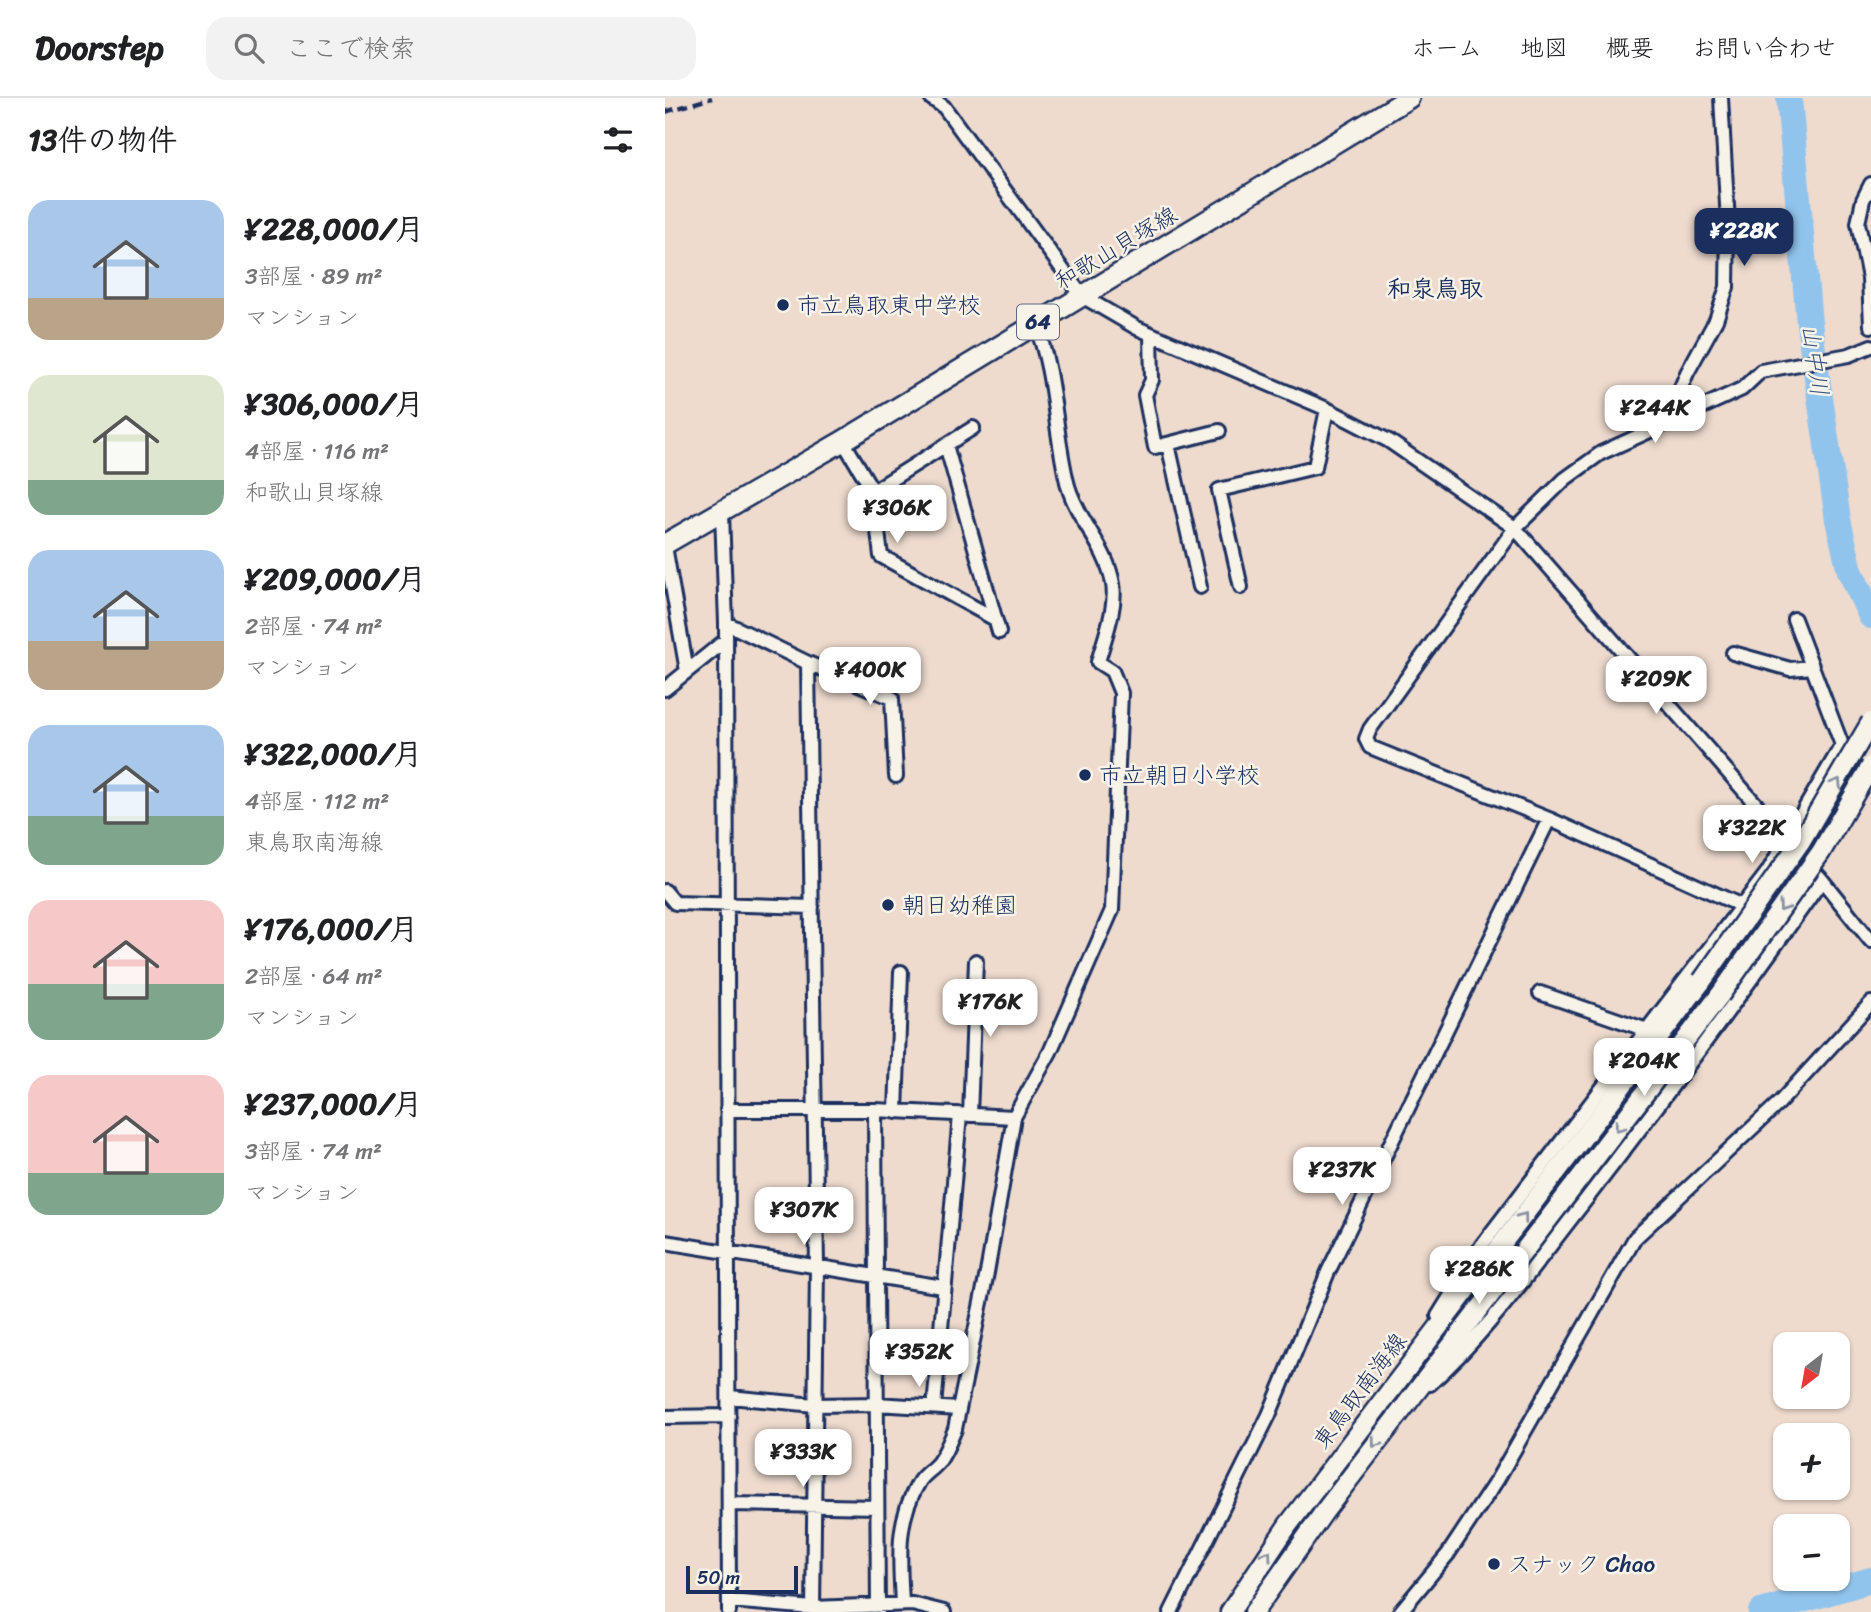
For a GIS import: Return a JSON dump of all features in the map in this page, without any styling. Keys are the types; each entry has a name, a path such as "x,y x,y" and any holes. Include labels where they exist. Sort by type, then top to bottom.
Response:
{"main road":[{"name":"和歌山貝塚線","path":"665,545 843,441 1409,98"},
{"name":"東鳥取南海線","path":"1230,1612 1288,1525 1702,981 1801,841 1871,723"},
{"name":"東鳥取南海線","path":"1254,1612 1324,1512 1404,1406 1720,995 1821,852 1871,766"}],"street":[{"path":"930,98 944,107 1082,296 1151,334 1327,409 1389,441 1515,528 1822,880 1871,941"},
{"path":"1667,421 1687,373 1716,320 1727,287 1728,223 1721,98"},
{"path":"1871,184 1863,200 1858,223 1869,278 1871,326"},
{"path":"902,1604 899,1537 903,1516 921,1478 937,1465 947,1450 955,1429 987,1273 1014,1117 1049,1052 1112,910 1121,693 1112,671 1098,662 1112,610 1114,586 1106,559 1069,488 1046,351 1035,323"},
{"path":"1151,334 1152,380 1145,396 1155,447 1219,431"},
{"path":"1742,906 1549,819 1370,747 1366,739 1370,729 1515,528 1565,479 1601,453 1742,389 1761,371 1849,355 1871,346"},
{"path":"1241,587 1219,490 1315,467 1327,409"},
{"path":"873,491 973,428"},
{"path":"843,441 873,491 881,556 995,619"},
{"path":"1168,444 1201,587"},
{"path":"946,445 999,632"},
{"path":"722,513 726,623 729,1606 813,1610 878,1608 902,1604 944,1612"},
{"path":"665,545 687,671"},
{"path":"1410,1365 1482,1245 1742,906 1787,842 1842,745 1794,619"},
{"path":"726,623 808,663 892,698 896,776"},
{"path":"665,689 726,640"},
{"path":"1733,653 1790,669 1812,667"},
{"path":"808,663 817,1266 813,1610"},
{"path":"1171,1612 1269,1415 1328,1272 1549,819"},
{"path":"1404,1406 1463,1354 1531,1270 1659,1106 1822,880"},
{"path":"665,891 675,903 812,907"},
{"path":"934,1407 943,1287 965,1115 976,961"},
{"path":"896,1112 901,972"},
{"path":"1540,993 1647,1030"},
{"path":"1399,1612 1448,1554 1497,1480 1635,1238 1779,1102 1871,1003"},
{"path":"727,1110 875,1111 1014,1117"},
{"path":"875,1111 878,1608"},
{"path":"665,1242 943,1287"},
{"path":"729,1397 815,1405 876,1404 959,1409"},
{"path":"665,1417 729,1416"},
{"path":"729,1504 877,1507"}],"waterway":[{"name":"山中川","path":"1789,98 1809,323 1838,520 1850,571 1871,616"},
{"name":"山中川","path":"1761,1612 1871,1580"}],"railway":[{"path":"665,112 712,98"}],"place":[{"name":"市立鳥取東中学校","path":"783,305"},
{"name":"市立朝日小学校","path":"1085,775"},
{"name":"朝日幼稚園","path":"888,905"},
{"name":"スナック Chao","path":"1494,1564"}],"district":[{"name":"和泉鳥取","path":"1435,289"}]}
